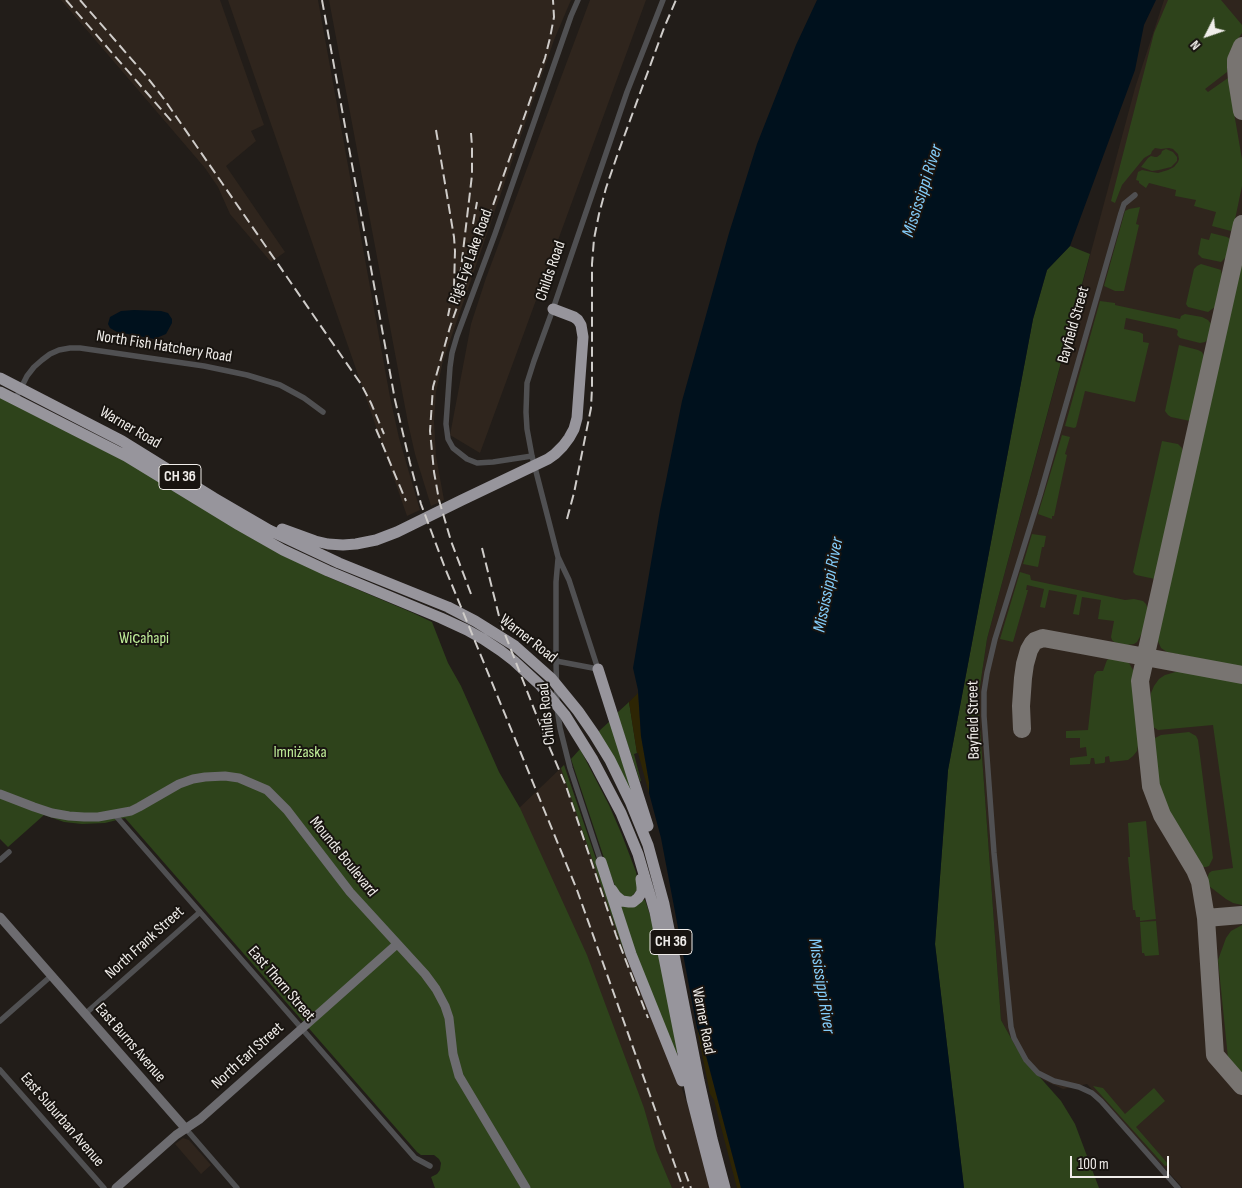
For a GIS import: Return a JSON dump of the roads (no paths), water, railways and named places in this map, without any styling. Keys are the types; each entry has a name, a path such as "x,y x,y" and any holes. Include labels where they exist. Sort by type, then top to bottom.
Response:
{"highway":[{"path":"242,515 302,537 328,544 366,543 385,537 548,459 563,446 574,429 578,408 583,337 578,320 553,309"},
{"name":"Warner Road","path":"0,378 122,440 242,515 287,539 339,563 448,607 488,628 515,646 551,678 578,711 602,747 630,801 650,853 664,904 697,1074 726,1188"},
{"name":"Warner Road","path":"0,392 126,456 259,537 284,550 328,571 441,618 482,639 514,661 540,685 565,715 580,737 608,785 627,826 643,868 655,912 690,1091 715,1188"},
{"path":"598,669 646,821 664,904"},
{"path":"601,862 616,896 626,902 632,902 637,899 642,892 642,884 627,826"},
{"path":"601,862 631,954 674,1056 699,1128"}],"street":[{"name":"Pigs Eye Lake Road","path":"532,456 477,463 467,459 453,448 448,439 446,424 450,367 457,336 578,0"},
{"name":"Childs Road","path":"598,669 569,580 558,557 532,456 526,412 528,384 534,361 627,92 663,0"},
{"name":"Bayfield Street","path":"1135,195 1124,204 1121,212 1042,486 995,639 984,692 984,716 995,862 1011,1027 1014,1038 1026,1060 1038,1073 1054,1081 1087,1090 1096,1097 1178,1188"},
{"name":"North Fish Hatchery Road","path":"15,400 20,388 34,367 50,354 70,348 80,348 247,375 280,385 304,398 323,412"},
{"name":"Childs Road","path":"558,557 556,582 557,708 565,752 601,862"},
{"path":"556,661 598,669"},
{"name":"Mounds Boulevard","path":"0,794 34,807 70,816 98,817 131,811 179,784 205,776 239,778 267,790 287,810 350,892 427,977 441,997 450,1022 453,1054 459,1076 526,1188"},
{"name":"East Thorn Street","path":"115,815 415,1158 430,1166"},
{"path":"0,860 9,852"},
{"name":"North Frank Street","path":"85,1014 200,912"},
{"name":"East Burns Avenue","path":"0,918 237,1188"},
{"name":"North Earl Street","path":"116,1188 176,1135 200,1119 397,944"},
{"path":"0,1021 51,976"},
{"name":"East Suburban Avenue","path":"0,1070 104,1188"}],"water":[{"name":"Mississippi River","path":"817,0 1156,0 1144,25 1135,70 1070,246 1047,270 1033,319 948,770 935,944 964,1188 741,1188 703,1044 697,1028 661,838 649,793 649,782 641,736 638,690 633,668 660,510 682,401 729,233 757,144 796,45"},
{"path":"134,310 168,313 172,323 166,334 154,339 117,332 110,328 108,324 110,317 121,311"}],"railway":[{"path":"66,0 174,124"},
{"path":"80,0 164,99 361,384 384,434"},
{"path":"322,0 395,400 421,504 445,568 577,890 683,1188"},
{"path":"471,594 451,541 439,500 430,431 433,387 450,327 545,58 554,17 553,0"},
{"path":"567,519 591,408 592,264 599,214 618,153 676,0"},
{"path":"436,130 455,251 454,287 448,316"},
{"path":"460,277 472,175 471,133"},
{"path":"473,224 477,202"},
{"path":"376,429 406,501"},
{"path":"482,548 501,624 566,786 616,935 648,1018"},
{"path":"685,1172 691,1188"}],"park label":[{"name":"Wic̣aḣapi","path":"144,639"},
{"name":"Imniżaska","path":"300,753"}]}
